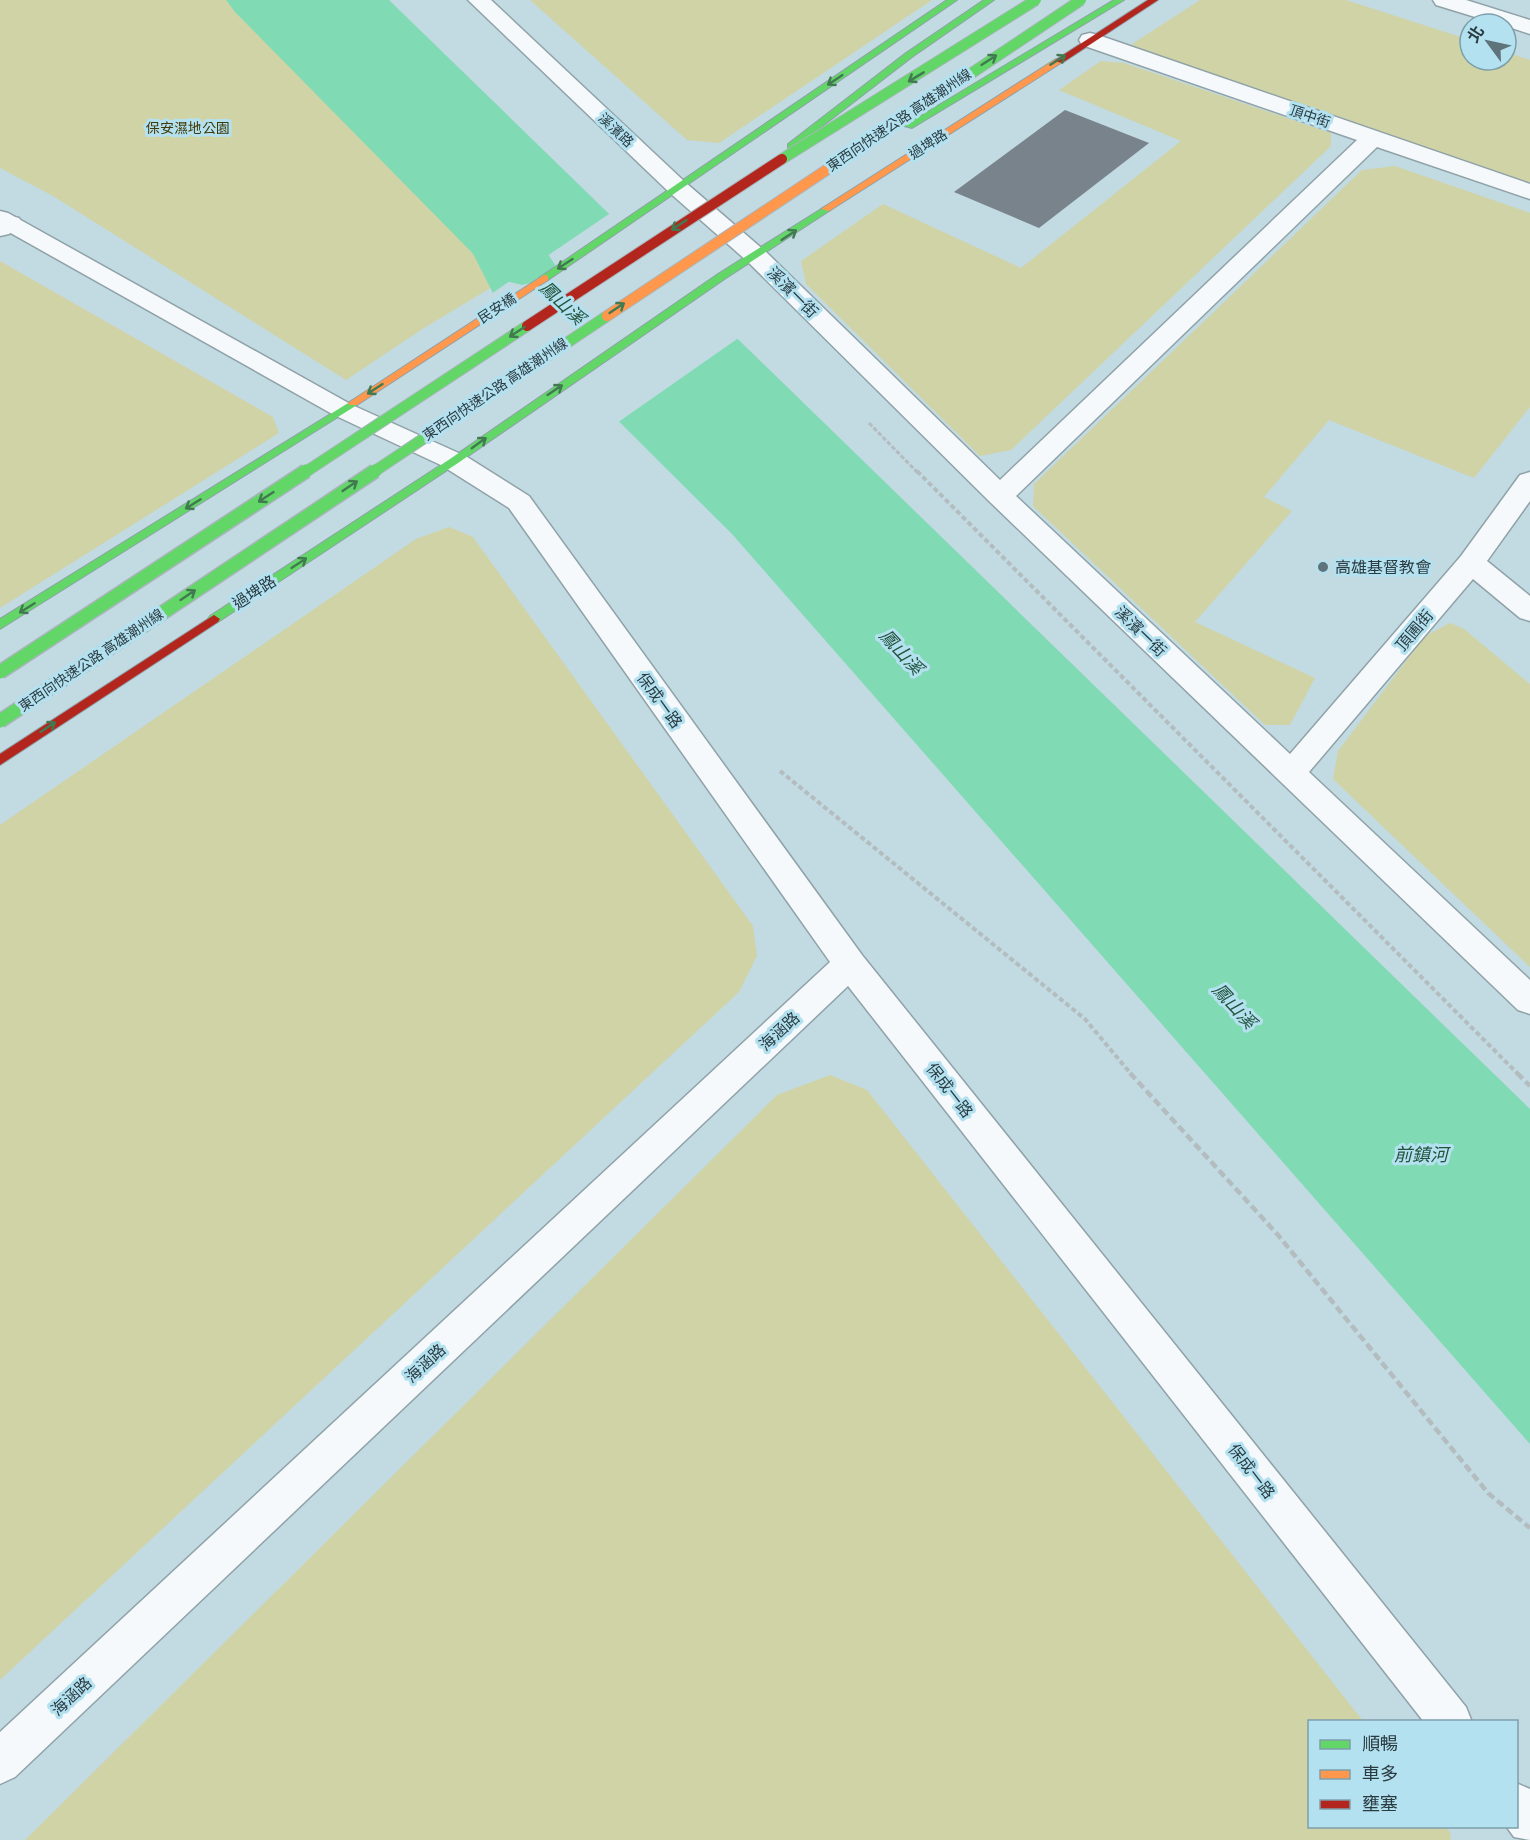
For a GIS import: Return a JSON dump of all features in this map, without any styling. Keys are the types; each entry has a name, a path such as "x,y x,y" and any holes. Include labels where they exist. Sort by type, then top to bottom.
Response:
{"main road":[{"path":"678,188 952,0"},
{"path":"741,185 909,55 990,0"},
{"name":"東西向快速公路 高雄潮州線","path":"0,672 741,185 947,58 1036,0"},
{"name":"東西向快速公路 高雄潮州線","path":"0,721 1080,0"},
{"path":"772,204 993,78 1120,0"},
{"name":"過埤路","path":"0,760 454,461 704,290 1154,0"},
{"name":"民安橋","path":"343,410 678,188"},
{"path":"0,625 343,410"}],"street":[{"name":"溪濱路","path":"479,0 678,188 756,256"},
{"path":"1444,0 1530,27"},
{"name":"頂中街","path":"1090,40 1530,192"},
{"path":"1000,496 1373,138"},
{"name":"溪濱一街","path":"756,256 1000,496 1530,1001"},
{"name":"保成一路","path":"454,461 519,502 850,964 1449,1720"},
{"name":"頂圃街","path":"1291,773 1471,563 1530,481"},
{"path":"1471,563 1530,611"},
{"name":"海涵路","path":"0,1762 850,964"},
{"path":"1518,1806 1530,1821"}],"lane":[{"path":"4,223 343,410 454,461"}],"path":[{"path":"865,419 1530,1086"},
{"path":"780,771 1085,1018 1143,1088 1278,1235 1488,1493 1530,1528"}],"green space":[{"name":"保安濕地公園","path":"0,0 243,0 507,278 424,328 346,380 53,196 0,168"},
{"path":"530,0 932,0 719,143 687,140"},
{"path":"1200,0 1346,0 1458,36 1458,72 1518,72 1518,56 1530,60 1530,183 1142,51 1132,44"},
{"path":"1101,61 1124,63 1331,133 1331,146 1011,450 980,456 806,284 801,261 883,204 1021,268 1181,141 1059,90"},
{"path":"1395,166 1530,213 1530,407 1474,478 1329,420 1264,497 1292,511 1195,622 1315,678 1290,725 1265,725 1033,506 1034,484 1362,170"},
{"path":"0,261 273,417 279,433 0,608"},
{"path":"449,527 473,537 753,926 757,956 739,992 0,1680 0,825 416,539"},
{"path":"1450,623 1464,629 1530,684 1530,967 1333,779 1338,751 1425,636"},
{"path":"830,1075 867,1090 1362,1720 1308,1720 1308,1828 1446,1828 1450,1832 1451,1840 25,1840 777,1095"}],"water":[{"name":"前鎮河","path":"266,0 389,0 1530,1109 1530,1444 732,534 496,299 434,177 312,81"}],"pier":[{"path":"612,212 740,337 617,423 494,301 491,294"}],"building":[{"path":"1065,110 1149,143 1039,228 954,192"}],"waterway":[{"name":"鳳山溪","path":"255,0 522,265"}],"traffic: fast":[{"path":"544,278 953,0"},
{"path":"791,146 909,55 990,0"},
{"path":"782,159 1036,0"},
{"path":"903,119 1081,0"},
{"path":"909,126 1120,0"},
{"path":"214,619 454,461 722,276 826,209"},
{"path":"0,721 607,316"},
{"path":"0,672 527,326"},
{"path":"0,625 353,403"}],"traffic: slow":[{"path":"826,209 1059,61"},
{"path":"607,316 903,119"},
{"path":"353,403 544,278"}],"traffic: jam":[{"path":"1059,61 1154,0"},
{"path":"527,326 782,159"},
{"path":"0,760 214,619"}],"place":[{"name":"高雄基督教會","path":"1323,567"}]}
